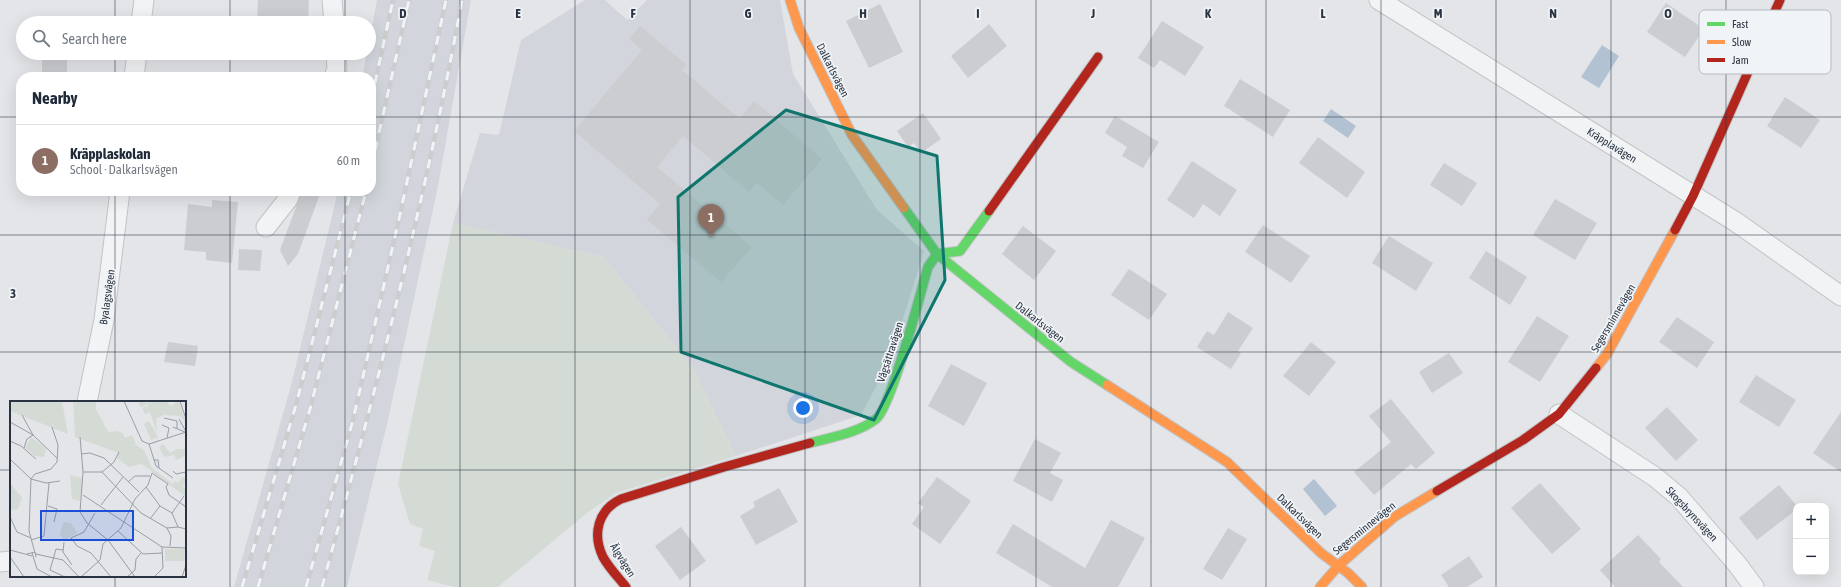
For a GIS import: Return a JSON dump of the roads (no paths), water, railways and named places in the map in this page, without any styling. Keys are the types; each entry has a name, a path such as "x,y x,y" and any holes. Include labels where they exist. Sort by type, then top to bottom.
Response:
{"street":[{"path":"142,16 144,0"},
{"path":"332,0 333,16"},
{"name":"Dalkarlsvägen","path":"790,0 799,28 852,135 937,254 1072,362 1227,462 1321,553 1356,579 1362,587"},
{"name":"Kräpplavägen","path":"1379,0 1736,222 1841,296"},
{"name":"Segersminnevägen","path":"1776,10 1780,0"},
{"path":"937,254 960,250 1098,57"},
{"path":"135,72 136,60"},
{"path":"336,60 336,72"},
{"name":"Segersminnevägen","path":"1320,587 1339,565 1394,517 1523,440 1559,414 1607,354 1693,196 1747,74"},
{"name":"Byalagsvägen","path":"87,401 104,320 119,196"},
{"path":"266,227 289,196"},
{"name":"Vågsättravägen","path":"600,522 610,505 621,499 854,431 876,419 884,409 900,363 928,267 937,254"},
{"name":"Skogsbrynsvägen","path":"1559,414 1655,477 1679,497 1737,564 1754,587"},
{"name":"Älgvägen","path":"600,522 598,537 601,553 626,587"},
{"path":"0,562 10,561"}],"water":[{"path":"1602,45 1619,56 1599,88 1581,77"},
{"path":"1331,109 1356,126 1348,138 1323,121"},
{"path":"1314,479 1337,506 1325,516 1303,489"}],"railway":[{"path":"376,78 393,0"},
{"path":"376,146 409,0"},
{"path":"306,587 353,420 399,219 446,0"},
{"path":"322,587 380,368 416,222 448,74 462,0"},
{"path":"242,587 296,405 350,196"},
{"path":"258,587 310,409 365,196"}],"place":[{"name":"Kräpplaskolan","path":"711,237"}]}
